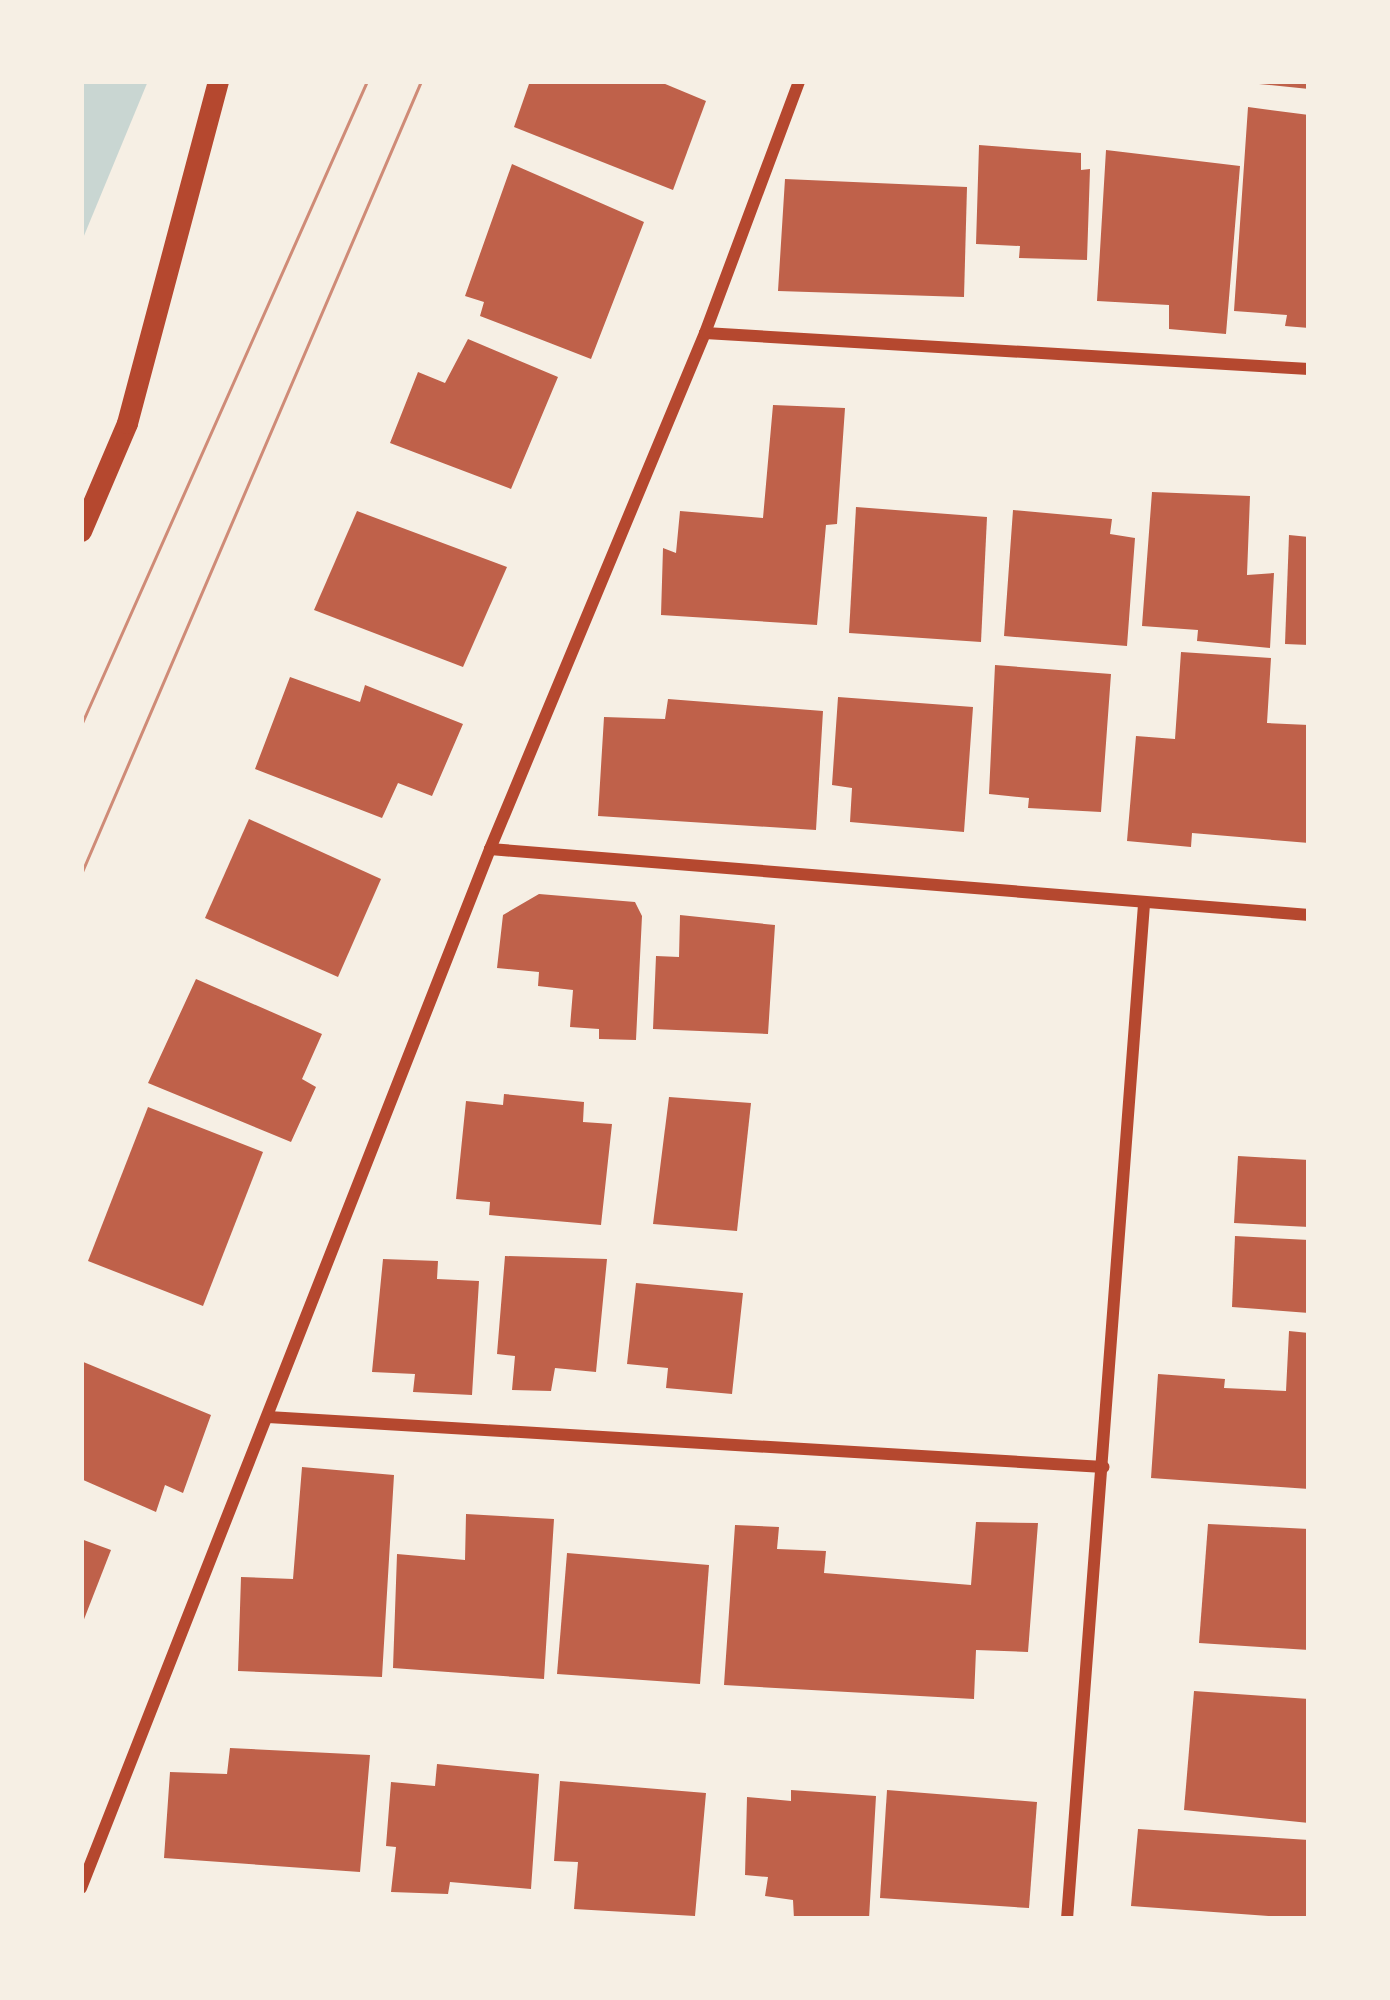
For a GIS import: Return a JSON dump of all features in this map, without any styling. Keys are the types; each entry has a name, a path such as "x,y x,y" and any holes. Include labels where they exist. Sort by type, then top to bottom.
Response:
{"street":[{"path":"81,531 127,423 218,81"},
{"path":"81,1888 490,849 705,333 799,81"},
{"path":"705,333 1309,369"},
{"path":"490,849 1309,915"},
{"path":"1067,1919 1144,904"},
{"path":"268,1417 1104,1467"}],"shaded area":[{"path":"81,81 148,81 81,243"}],"building":[{"path":"530,81 658,81 706,101 673,190 514,127"},
{"path":"1309,81 1309,89 1259,84"},
{"path":"1248,107 1309,115 1309,328 1285,326 1287,315 1234,311"},
{"path":"979,145 1081,153 1081,170 1090,169 1087,260 1019,258 1020,246 976,244"},
{"path":"1106,150 1240,166 1226,334 1169,329 1169,305 1097,301"},
{"path":"512,164 644,222 591,359 480,316 484,302 465,296"},
{"path":"785,179 967,187 964,297 778,291"},
{"path":"468,339 558,377 511,489 390,443 418,372 445,383"},
{"path":"773,405 845,408 837,524 826,525 817,625 661,615 663,548 676,553 680,511 763,518"},
{"path":"1152,492 1250,496 1247,575 1274,573 1270,648 1197,641 1198,630 1142,626"},
{"path":"856,507 987,517 981,642 849,633"},
{"path":"1013,510 1112,519 1110,534 1135,538 1127,646 1004,636"},
{"path":"357,511 507,567 463,667 314,610"},
{"path":"1289,535 1309,537 1309,645 1285,644"},
{"path":"1181,652 1271,658 1267,723 1309,725 1309,843 1192,833 1191,847 1127,841 1136,736 1175,739"},
{"path":"995,665 1111,674 1101,812 1028,808 1029,798 989,794"},
{"path":"290,677 360,702 365,685 463,724 432,796 398,783 382,818 255,769"},
{"path":"838,697 973,707 964,832 850,822 852,788 832,785"},
{"path":"668,699 823,711 816,830 598,816 604,717 665,719"},
{"path":"249,819 381,879 338,977 205,918"},
{"path":"539,894 635,902 642,916 636,1040 599,1039 599,1029 570,1027 573,990 538,986 539,972 497,968 503,915"},
{"path":"680,915 775,925 768,1034 653,1029 656,956 679,957"},
{"path":"196,979 322,1034 302,1079 316,1087 291,1142 148,1083"},
{"path":"504,1094 584,1102 583,1122 612,1124 601,1225 489,1215 490,1202 456,1199 466,1101 503,1105"},
{"path":"669,1097 751,1103 737,1231 653,1224"},
{"path":"148,1107 263,1152 203,1306 88,1261"},
{"path":"1238,1156 1309,1160 1309,1227 1234,1223"},
{"path":"1235,1236 1309,1240 1309,1313 1232,1307"},
{"path":"505,1256 607,1259 596,1372 555,1368 551,1391 512,1390 515,1356 497,1354"},
{"path":"383,1259 438,1261 437,1279 479,1281 472,1395 413,1392 415,1374 372,1372"},
{"path":"636,1283 743,1293 732,1394 666,1388 668,1368 627,1364"},
{"path":"1289,1331 1309,1333 1309,1489 1151,1478 1158,1374 1225,1379 1224,1388 1286,1391"},
{"path":"81,1361 211,1415 183,1493 165,1485 156,1512 81,1479"},
{"path":"302,1467 394,1475 382,1677 238,1671 241,1577 293,1579"},
{"path":"466,1514 554,1519 544,1679 393,1668 397,1554 465,1560"},
{"path":"976,1522 1038,1523 1028,1652 976,1650 974,1699 724,1685 735,1525 779,1527 777,1549 826,1551 824,1573 971,1585"},
{"path":"1208,1524 1309,1529 1309,1650 1199,1643"},
{"path":"81,1539 111,1550 81,1627"},
{"path":"567,1553 709,1565 700,1684 557,1674"},
{"path":"1194,1691 1309,1699 1309,1823 1184,1810"},
{"path":"230,1748 370,1755 360,1872 164,1858 170,1772 227,1774"},
{"path":"437,1764 539,1774 531,1889 450,1882 448,1894 391,1892 396,1847 386,1846 391,1782 435,1786"},
{"path":"560,1781 706,1793 695,1916 574,1909 578,1862 554,1861"},
{"path":"791,1790 876,1796 869,1919 794,1919 793,1900 765,1896 768,1877 745,1875 747,1797 791,1801"},
{"path":"887,1790 1037,1802 1029,1908 880,1898"},
{"path":"1138,1829 1309,1840 1309,1919 1131,1906"}],"tram line":[{"path":"81,725 367,81"},
{"path":"81,874 421,81"}]}
